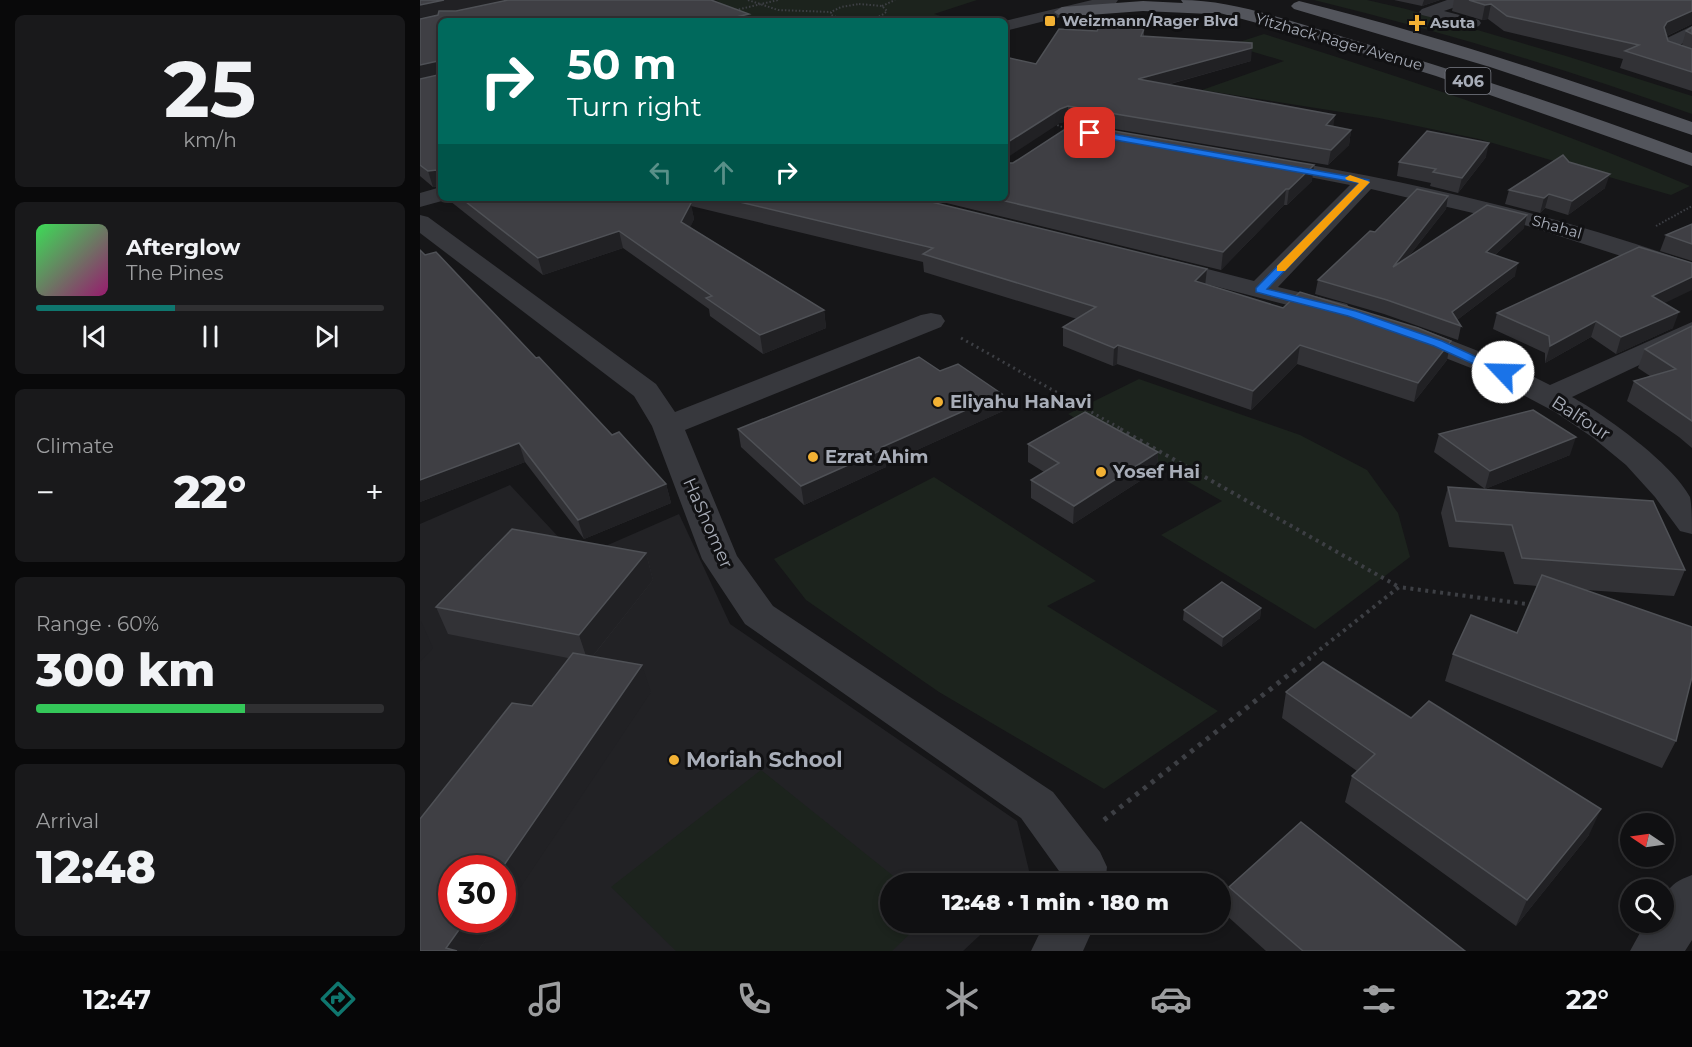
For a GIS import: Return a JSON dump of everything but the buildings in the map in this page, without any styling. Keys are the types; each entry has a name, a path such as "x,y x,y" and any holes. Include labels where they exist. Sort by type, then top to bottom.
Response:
{"main road":[{"path":"1062,12 1083,0"},
{"name":"Yitzhack Rager Avenue","path":"1188,0 1304,29 1556,109 1692,160"},
{"name":"Yitzhack Rager Avenue","path":"1278,0 1453,48 1580,88 1692,129"},
{"path":"1062,12 1158,5 1189,6 1240,13"}],"street":[{"path":"1008,25 1111,0"},
{"path":"1462,0 1426,12 1473,23"},
{"path":"1692,31 1669,44 1670,51 1692,60"},
{"name":"Shahal","path":"1254,161 1366,182 1554,226 1692,271"},
{"path":"1260,290 1366,182"},
{"path":"420,200 438,195"},
{"name":"HaShomer","path":"420,222 645,390 668,426 720,559 759,615 1037,805 1075,866"},
{"name":"Balfour","path":"1140,260 1374,321 1438,343 1503,372 1571,408 1627,449 1681,505 1692,523"},
{"path":"668,426 931,321"},
{"path":"1549,397 1692,330"},
{"path":"1656,951 1692,897"},
{"path":"1057,951 1066,933"}],"path":[{"path":"748,0 757,5 783,10 831,12 849,5 882,6 895,0"},
{"path":"722,13 778,0"},
{"path":"849,5 851,0"},
{"path":"878,18 886,13 886,9 882,6"},
{"path":"831,12 831,15 840,18"},
{"path":"1051,123 1068,129"},
{"path":"931,321 1399,587 1540,606"},
{"path":"1075,866 1399,587"}],"shaded area":[{"path":"716,0 977,0 934,14 947,18 745,18"},
{"path":"1314,0 1367,0 1406,9 1566,56 1692,96 1692,114 1504,52"},
{"path":"1264,34 1479,104 1585,143 1690,186 1671,195 1479,139 1379,118 1202,90 1284,61 1230,45"},
{"path":"1139,379 1300,435 1367,470 1398,513 1410,557 1315,629 1161,535 1222,501 1068,414"},
{"path":"934,477 1096,581 1047,606 1218,711 1104,789 939,692 806,600 774,559"},
{"name":"Moriah School","path":"510,485 578,558 679,514 730,624 1017,821 1030,873 880,873 880,933 982,933 963,951 420,951 420,524"},
{"path":"761,770 890,873 880,873 880,933 911,933 892,951 676,951 611,887"}],"slow traffic":[{"path":"1281,268 1366,182 1350,178"}],"place":[{"name":"Weizmann/Rager Blvd","path":"1050,21"},
{"name":"Asuta","path":"1417,23"},
{"name":"Eliyahu HaNavi","path":"938,402"},
{"name":"Ezrat Ahim","path":"813,457"},
{"name":"Yosef Hai","path":"1101,472"},
{"name":"Moriah School","path":"674,760"}],"route":[{"path":"1090,133 1366,182 1260,290 1352,314 1438,343 1503,372"}]}
